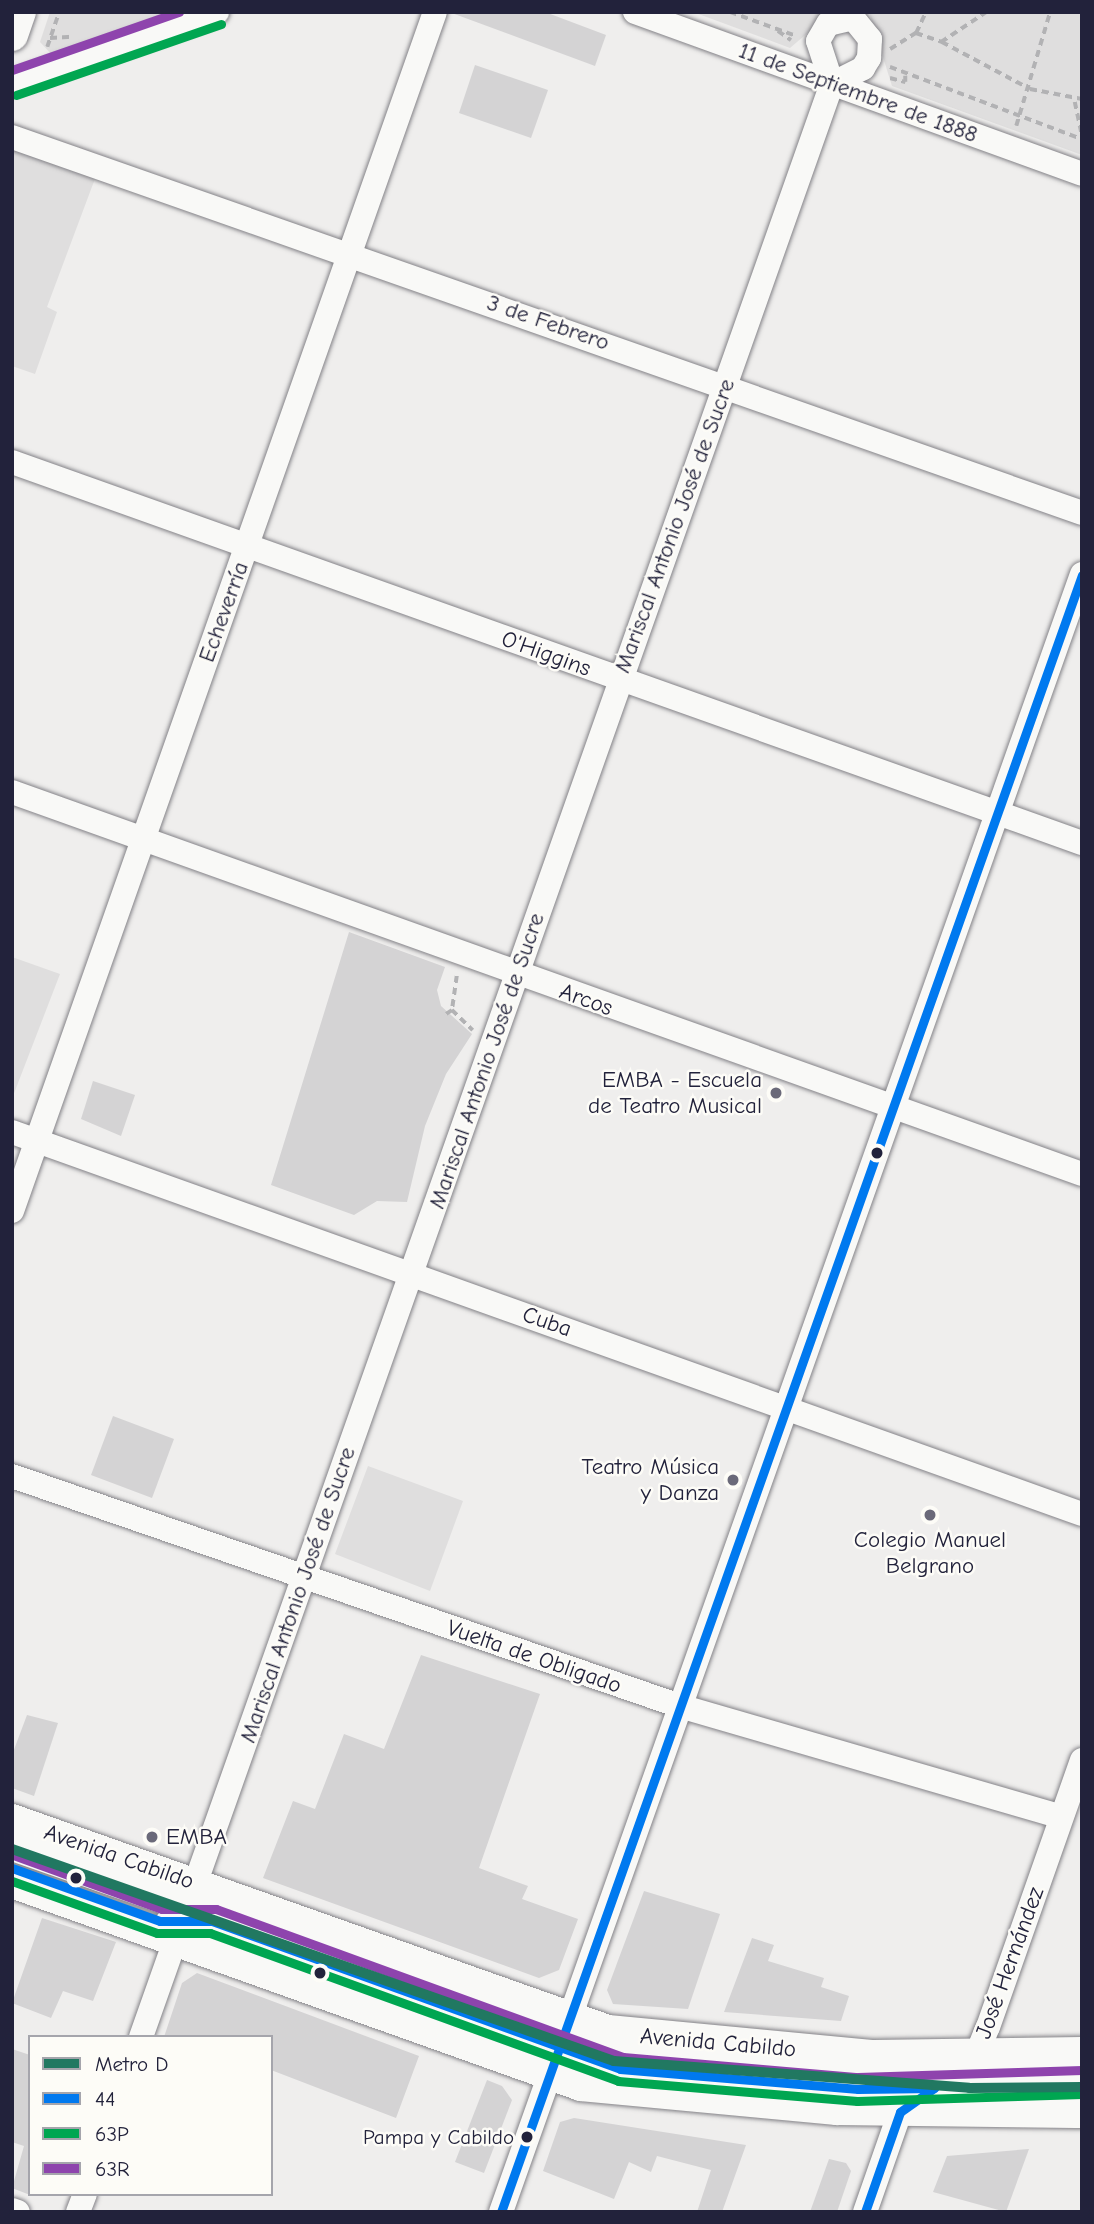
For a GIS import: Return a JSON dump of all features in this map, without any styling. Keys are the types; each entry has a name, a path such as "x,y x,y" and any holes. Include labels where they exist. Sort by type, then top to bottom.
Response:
{"main road":[{"path":"12,35 20,12"},
{"name":"Avenida Cabildo","path":"12,1820 186,1912 561,2043 607,2089 900,2112 1082,2112"},
{"name":"Avenida Cabildo","path":"12,1882 186,1912 561,2043 662,2039 965,2064 1082,2053"}],"street":[{"path":"12,83 217,12"},
{"name":"Echeverría","path":"12,1211 435,12"},
{"name":"11 de Septiembre de 1888","path":"635,12 1082,174"},
{"path":"854,15 870,39 870,58 863,68 832,84 818,41 828,24 854,15"},
{"name":"Mariscal Antonio José de Sucre","path":"142,2035 832,84"},
{"name":"3 de Febrero","path":"12,137 1082,513"},
{"name":"O'Higgins","path":"12,462 1082,843"},
{"path":"500,2212 1082,573"},
{"name":"Arcos","path":"12,792 464,957 1082,1174"},
{"name":"Cuba","path":"12,1132 1082,1514"},
{"name":"Vuelta de Obligado","path":"12,1476 304,1579 680,1706 1061,1817"},
{"name":"José Hernández","path":"965,2064 1082,1760"},
{"path":"12,1849 186,1912"},
{"path":"12,1868 160,1921 186,1912"},
{"path":"561,2043 638,2071 858,2089 1082,2082"},
{"path":"865,2212 900,2112 965,2064 1082,2067"},
{"path":"12,2210 18,2212"}],"path":[{"path":"59,12 50,38 74,37"},
{"path":"730,12 794,35"},
{"path":"892,48 916,33 926,12"},
{"path":"942,42 987,12"},
{"path":"1016,124 1030,89 1049,12"},
{"path":"778,30 791,40"},
{"path":"916,33 942,42 1030,89 1075,102 1082,99"},
{"path":"894,72 1082,138 1075,102"},
{"path":"890,78 905,82 905,76"},
{"path":"464,957 450,996 452,1010 468,1028 496,1038"},
{"path":"446,1014 452,1010"}],"shaded area":[{"path":"50,12 182,12 54,57 40,42"},
{"path":"693,12 832,12 790,48"},
{"path":"869,12 1082,12 1082,155 892,86"},
{"path":"12,149 96,176 47,307 57,312 35,374 12,366"},
{"path":"12,957 60,974 13,1096 12,1096"},
{"path":"368,1466 463,1501 430,1591 335,1554"}],"building":[{"path":"449,12 545,12 606,35 595,66"},
{"path":"475,65 548,90 531,138 459,113"},
{"path":"349,932 445,967 437,990 441,1006 472,1034 446,1074 425,1126 407,1202 377,1201 354,1215 271,1185"},
{"path":"93,1081 135,1095 121,1136 81,1119"},
{"path":"113,1416 174,1439 152,1498 91,1475"},
{"path":"421,1655 540,1694 479,1868 528,1886 522,1899 578,1919 559,1970 539,1978 263,1878 293,1801 315,1809 344,1734 384,1749"},
{"path":"27,1715 58,1723 34,1796 12,1788 12,1755"},
{"path":"644,1891 720,1914 688,2009 613,2004 607,1990"},
{"path":"42,1918 116,1942 93,2001 63,1991 51,2018 12,2003"},
{"path":"752,1938 774,1945 768,1961 824,1978 821,1987 849,1996 841,2021 724,2012"},
{"path":"197,1973 419,2056 396,2118 273,2071 273,2035 165,2035 182,1983"},
{"path":"12,2049 28,2054 28,2194 12,2188 24,2146 12,2142"},
{"path":"487,2080 502,2086 512,2100 484,2173 455,2162"},
{"path":"574,2118 746,2145 722,2212 697,2212 711,2170 657,2156 651,2172 629,2162 614,2199 543,2171 560,2122"},
{"path":"1029,2149 1006,2212 933,2192 947,2156"},
{"path":"829,2159 846,2163 851,2171 837,2212 810,2212"}],"metro line":[{"name":"D","path":"12,1849 614,2061 969,2088 1082,2087"}],"transit line":[{"name":"63R","path":"12,70 179,12"},
{"name":"63P","path":"16,95 221,24"},
{"name":"44","path":"501,2212 1082,575"},
{"name":"63R","path":"16,1856 162,1909 216,1909 623,2057 858,2077 1082,2070"},
{"name":"44","path":"12,1868 160,1921 212,1921 620,2069 858,2089 934,2088"},
{"name":"63P","path":"12,1881 157,1933 210,1933 618,2081 857,2101 1082,2094"},
{"name":"44","path":"865,2212 900,2112 934,2088"}],"place":[{"name":"EMBA - Escuela de Teatro Musical","path":"776,1093"},
{"name":"Teatro Música y Danza","path":"733,1480"},
{"name":"Colegio Manuel Belgrano","path":"930,1515"},
{"name":"EMBA","path":"152,1837"},
{"name":"Pampa y Cabildo","path":"527,2137"}]}
